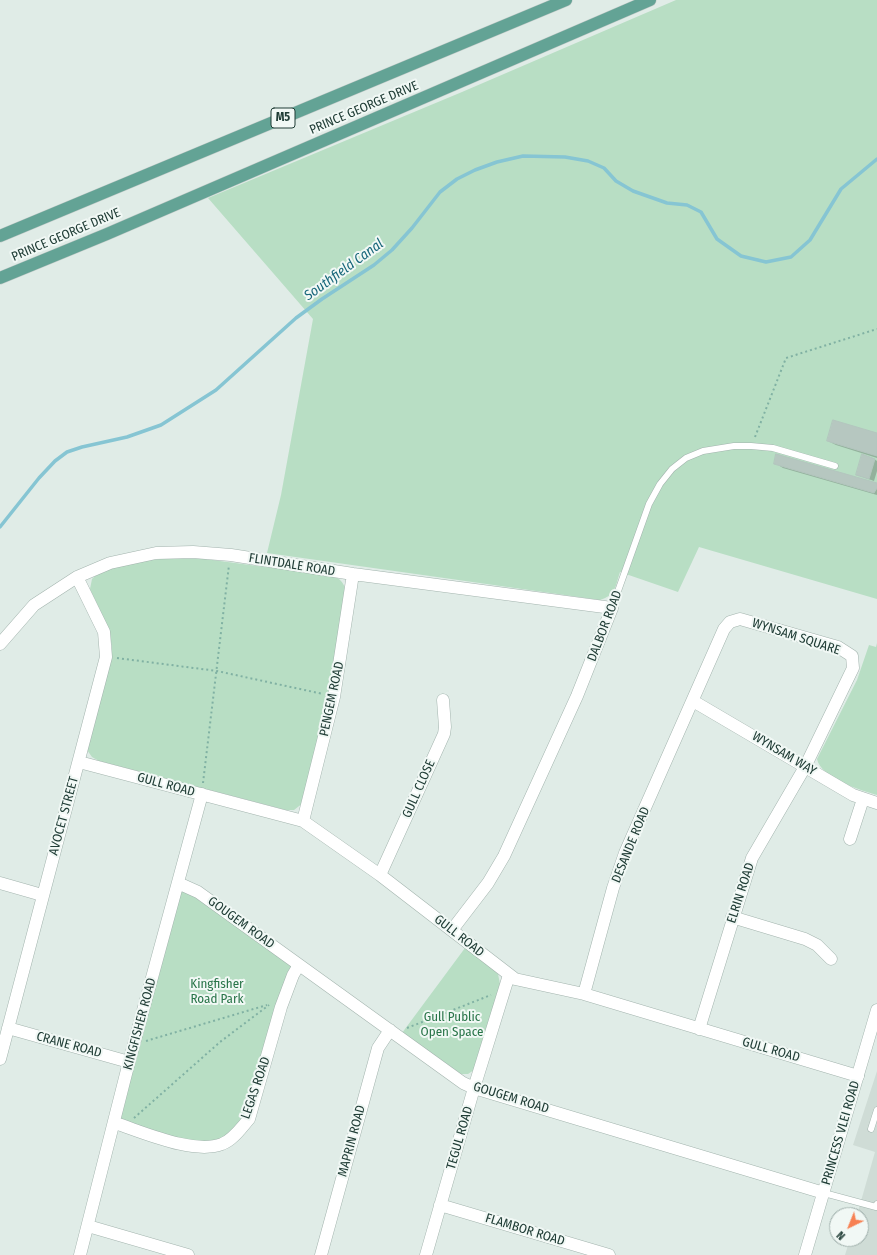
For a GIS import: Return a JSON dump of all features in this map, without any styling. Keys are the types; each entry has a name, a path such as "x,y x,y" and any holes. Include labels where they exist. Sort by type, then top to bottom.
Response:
{"main road":[{"name":"PRINCE GEORGE DRIVE","path":"0,236 566,0"},
{"name":"PRINCE GEORGE DRIVE","path":"0,278 122,228 650,0"}],"street":[{"name":"FLINTDALE ROAD","path":"0,644 34,605 77,577 110,563 156,553 193,552 230,555 353,574 612,608"},
{"name":"PENGEM ROAD","path":"303,822 334,697 353,574"},
{"name":"AVOCET STREET","path":"0,1059 106,656 104,632 77,577"},
{"name":"DALBOR ROAD","path":"452,930 488,882 504,856 577,696 612,608"},
{"name":"WYNSAM SQUARE","path":"693,701 724,628 730,622 740,619 838,647 852,656 853,668 805,767"},
{"name":"GULL CLOSE","path":"380,875 444,734 445,727 443,700"},
{"name":"WYNSAM WAY","path":"693,701 852,795 877,803"},
{"name":"DESANDE ROAD","path":"584,994 623,860 693,701"},
{"name":"GULL ROAD","path":"79,762 303,822 380,875 509,975 524,981 584,994 858,1076"},
{"name":"ELRIN ROAD","path":"699,1029 732,918 752,858 805,767"},
{"name":"KINGFISHER ROAD","path":"80,1255 115,1123 129,1062 202,794"},
{"path":"850,839 863,799"},
{"path":"0,883 42,895"},
{"name":"GOUGEM ROAD","path":"178,883 198,892 463,1083 474,1088 824,1193"},
{"path":"732,918 805,939 817,945 831,959"},
{"name":"LEGAS ROAD","path":"115,1123 192,1148 208,1148 223,1144 237,1133 248,1119 281,1007 293,975 300,965"},
{"name":"TEGUL ROAD","path":"426,1255 474,1088 509,975"},
{"name":"PRINCESS VLEI ROAD","path":"805,1255 877,1010"},
{"name":"CRANE ROAD","path":"8,1028 129,1062"},
{"name":"MAPRIN ROAD","path":"321,1255 378,1048 390,1030"},
{"name":"FLAMBOR ROAD","path":"440,1205 609,1255"},
{"path":"88,1226 188,1255"}],"lane":[{"name":"DALBOR ROAD","path":"612,608 649,504 660,484 672,469 686,458 703,451 734,446 751,446 773,448 835,466"},
{"path":"871,1129 877,1110"},
{"path":"824,1193 876,1207 877,1204"}],"path":[{"path":"751,446 786,358 877,328"},
{"path":"202,794 230,555"},
{"path":"106,656 217,671 334,697"},
{"path":"390,1030 402,1035 408,1028 498,993 503,994"},
{"path":"134,1045 269,1005 281,1007"},
{"path":"130,1128 134,1118 220,1042 269,1005"}],"shaded area":[{"path":"877,1071 877,1255 845,1255 848,1247 869,1247 869,1207 859,1207 875,1152 853,1145"}],"green space":[{"path":"676,0 877,0 877,599 699,547 678,592 620,572 616,586 612,593 600,600 267,553 281,495 313,319 208,198 462,92"},
{"path":"190,557 333,576 340,580 345,588 332,680 303,803 294,810 286,810 99,761 92,757 87,750 112,646 108,628 90,589 92,579 99,573 123,565 167,558"},
{"path":"877,643 877,795 861,790 833,777 820,766 817,759 857,680 869,645 876,647"},
{"name":"Kingfisher Road Park","path":"178,883 299,965 249,1119 237,1133 208,1147 115,1123"},
{"name":"Gull Public Open Space","path":"465,948 498,974 500,984 474,1070 468,1074 461,1074 402,1033"}],"building":[{"path":"833,420 877,433 877,456 827,441"},
{"path":"776,454 877,483 877,488 874,493 774,464"},
{"path":"862,454 875,459 869,479 856,475"}],"waterway":[{"name":"Southfield Canal","path":"0,527 39,478 55,461 67,452 82,447 127,437 161,425 216,390 296,318 374,265 392,250 412,228 440,192 457,179 475,170 497,162 523,156 565,157 588,161 604,168 616,181 633,191 667,203 687,205 701,212 717,239 741,256 766,262 791,257 810,240 841,189 877,159"}]}
